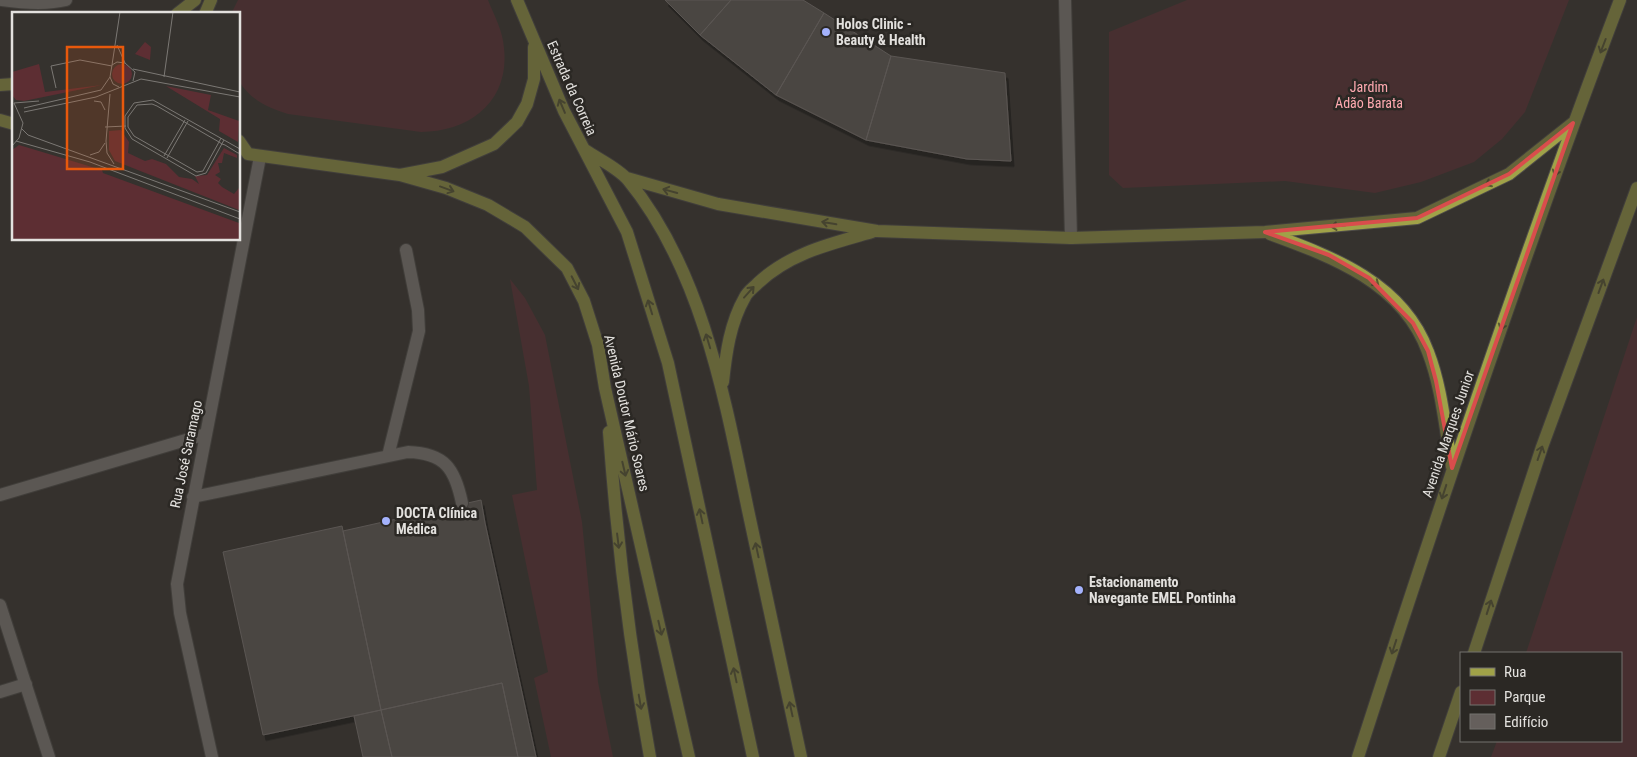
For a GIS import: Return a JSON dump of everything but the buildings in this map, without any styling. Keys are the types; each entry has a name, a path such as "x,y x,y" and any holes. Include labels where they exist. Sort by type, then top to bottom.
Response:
{"main road":[{"path":"180,12 195,0"},
{"path":"206,12 211,0"},
{"name":"Estrada da Correia","path":"517,0 564,111 583,149"},
{"name":"Avenida Marques Junior","path":"1358,757 1452,468 1573,123 1620,0"},
{"path":"240,142 249,155 400,175 442,167 494,144 517,122 527,104 534,79 533,39"},
{"path":"583,149 627,178 718,204 877,231 1071,238 1265,232 1417,218 1509,174 1573,123"},
{"path":"583,149 627,232 668,363 753,757"},
{"name":"Avenida Doutor Mário Soares","path":"400,175 446,188 488,205 525,227 567,268 584,302 598,345 605,388 689,757"},
{"path":"627,178 654,218 681,266 701,316 722,388 801,757"},
{"path":"1474,652 1542,447 1637,188"},
{"path":"722,388 726,354 734,320 745,295 774,269 810,250 877,231"},
{"path":"1265,232 1329,255 1369,278 1397,302 1413,323 1428,351 1436,381 1452,468"},
{"path":"605,388 618,540 633,666 650,757"},
{"path":"1439,757 1460,695"}],"street":[{"path":"2,0 20,2 57,2 66,0"},
{"path":"1064,0 1071,238"},
{"name":"Rua José Saramago","path":"240,213 249,155"},
{"name":"Rua José Saramago","path":"212,757 180,613 177,584 206,434 236,240"},
{"path":"388,456 419,331 418,310 406,250"},
{"path":"0,495 206,434"},
{"path":"193,497 408,452 427,452 444,461 458,486 462,503"},
{"path":"0,605 49,757"},
{"path":"0,692 26,684"}],"highlighted area":[{"path":"1573,123 1452,468 1436,381 1428,351 1413,323 1369,278 1329,255 1265,232 1417,218 1509,174"}],"green space":[{"path":"238,0 488,0 502,35 504,67 500,83 493,98 483,110 470,119 439,131 421,132 288,114 260,102 243,88 240,83 240,12 232,12"},
{"name":"Jardim Adão Barata","path":"1187,0 1569,0 1525,112 1502,139 1474,162 1421,182 1375,193 1285,181 1123,188 1109,175 1109,32"},
{"path":"510,279 525,298 545,335 582,522 598,682 613,757 551,757 534,678 548,672 512,495 537,490 529,386"},
{"path":"1637,317 1637,757 1491,757 1497,742 1622,742 1622,652 1526,652"}],"place":[{"name":"Holos Clinic - Beauty & Health","path":"826,32"},
{"name":"DOCTA Clínica Médica","path":"386,521"},
{"name":"Estacionamento Navegante EMEL Pontinha","path":"1079,590"}]}
